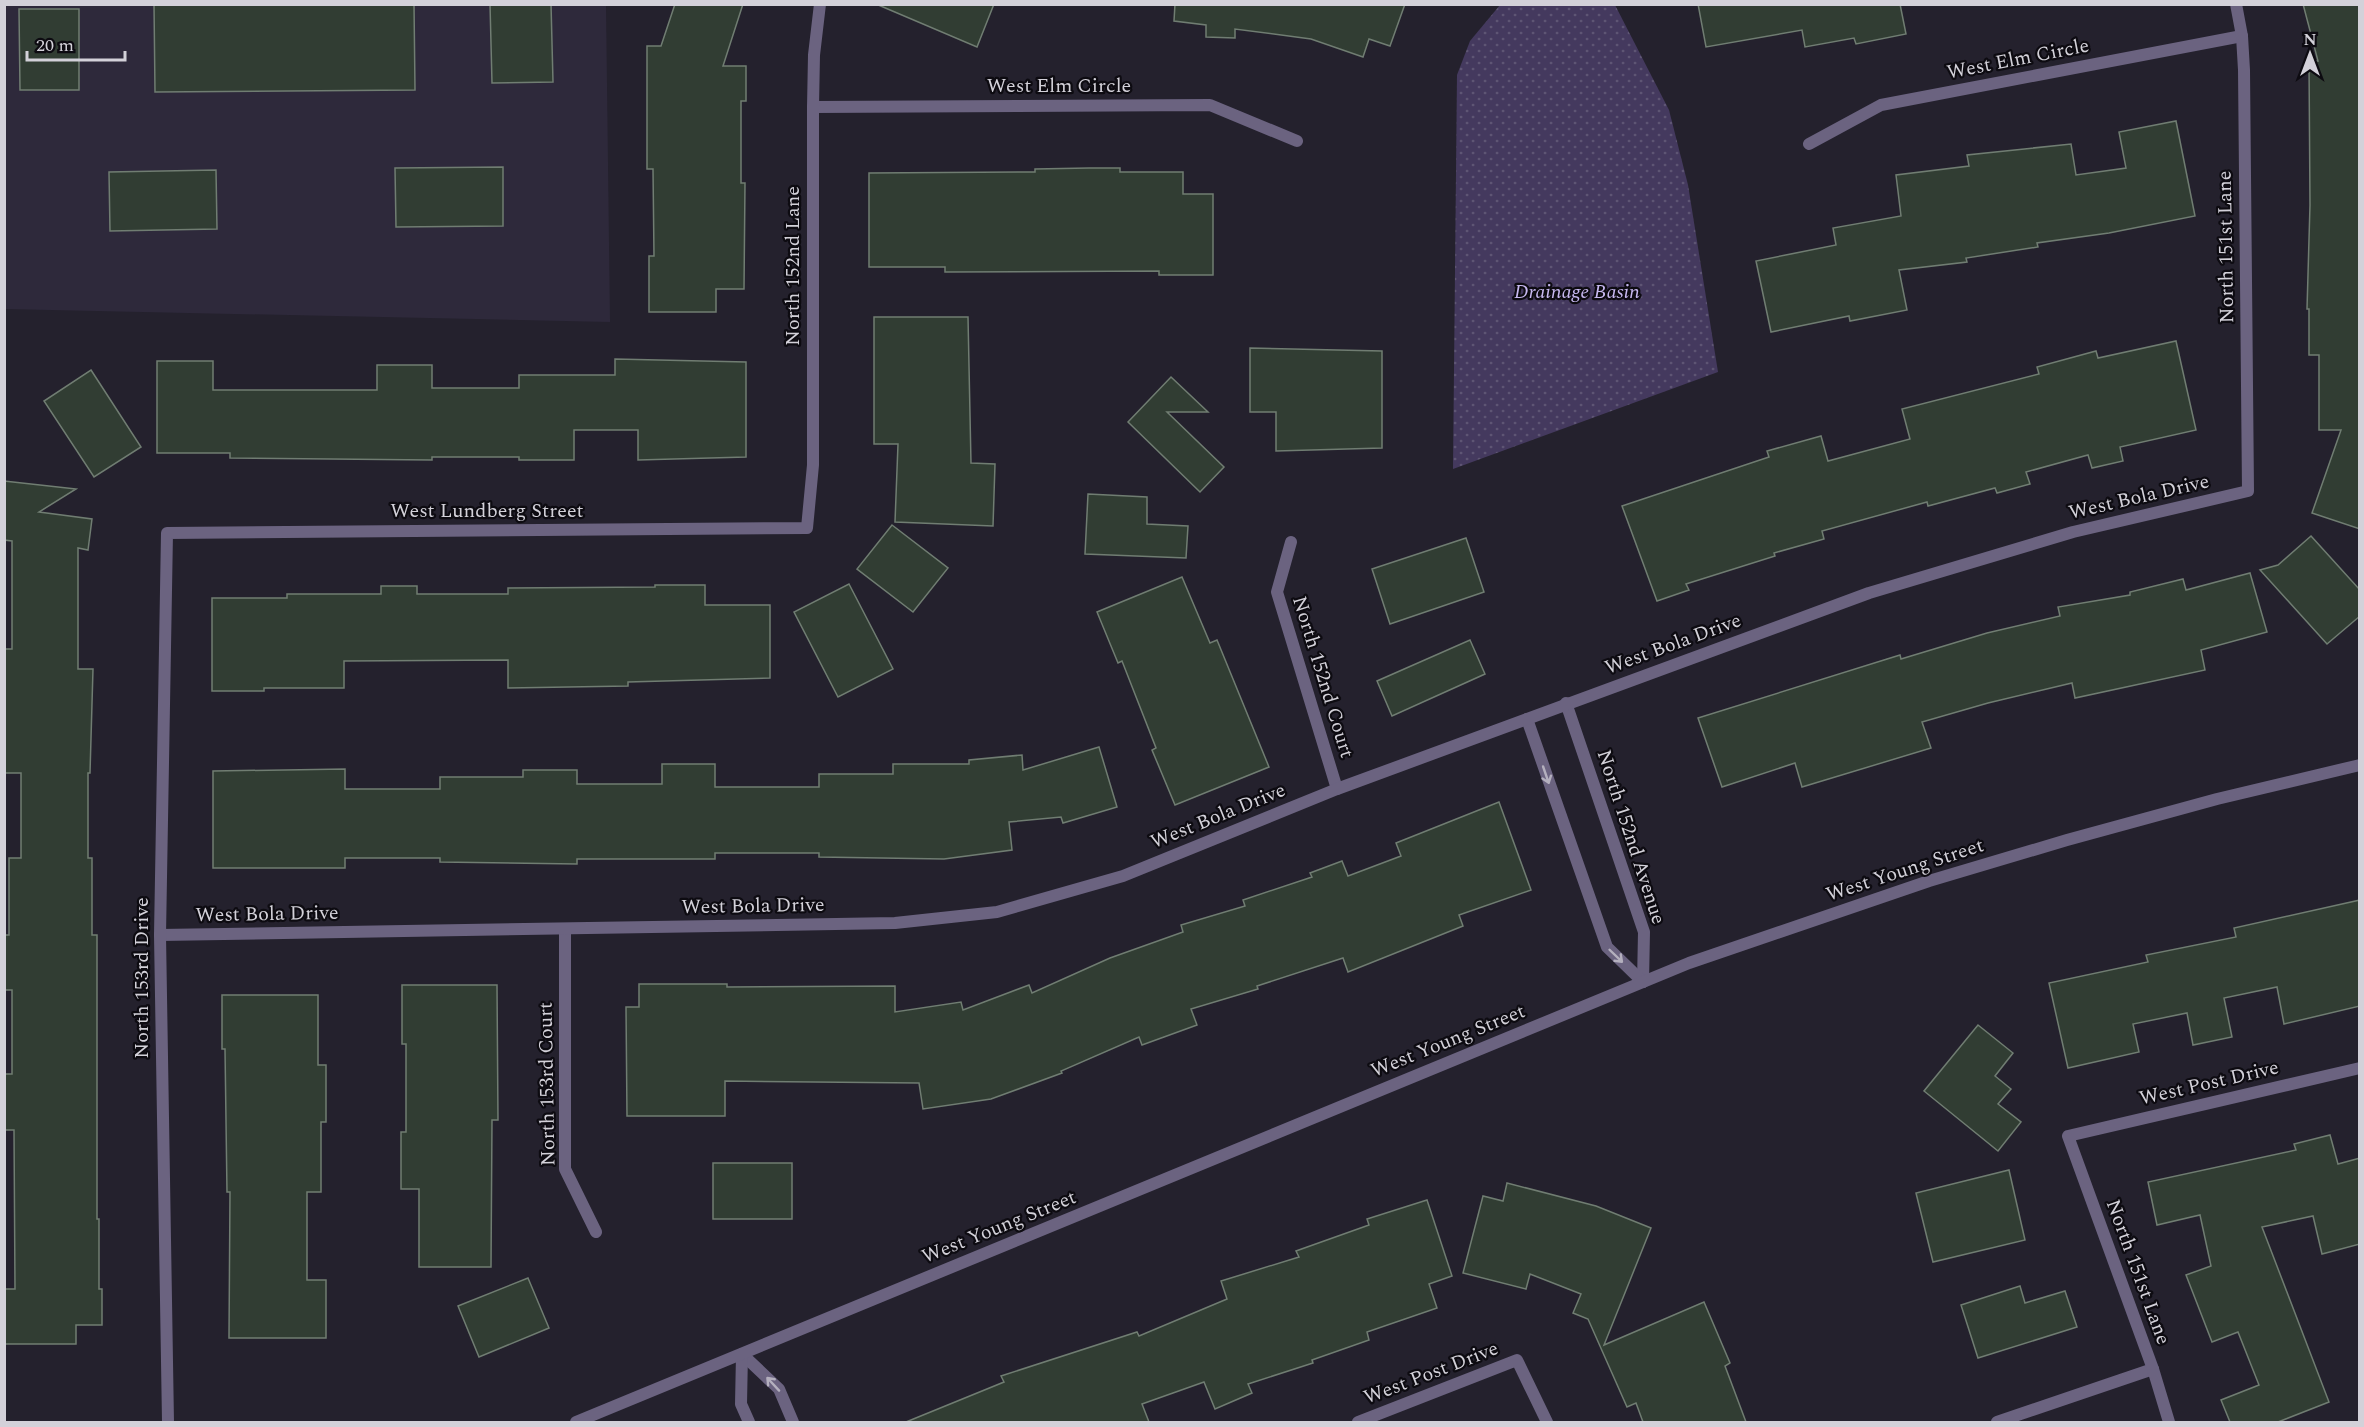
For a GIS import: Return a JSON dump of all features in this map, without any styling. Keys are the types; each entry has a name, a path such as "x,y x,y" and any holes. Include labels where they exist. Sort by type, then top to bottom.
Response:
{"street":[{"name":"North 152nd Lane","path":"807,528 813,465 814,55 820,4"},
{"name":"North 151st Lane","path":"2236,4 2242,36 2248,490"},
{"name":"West Elm Circle","path":"1809,144 1881,105 2242,36"},
{"name":"West Elm Circle","path":"813,107 1209,105 1297,141"},
{"name":"West Bola Drive","path":"159,935 895,923 997,912 1123,876 1337,789 1869,593 2073,532 2248,490"},
{"name":"West Lundberg Street","path":"167,533 807,528"},
{"name":"North 153rd Drive","path":"167,533 159,935 168,1422"},
{"name":"North 152nd Court","path":"1292,542 1276,592 1337,789"},
{"name":"North 152nd Avenue","path":"1566,703 1644,932 1643,982"},
{"path":"1527,720 1607,947 1643,982"},
{"name":"West Young Street","path":"576,1422 1689,963 1929,881 2134,820 2360,765"},
{"name":"North 153rd Court","path":"565,930 565,1169 596,1232"},
{"name":"West Post Drive","path":"2068,1136 2360,1068"},
{"name":"North 151st Lane","path":"2068,1136 2153,1369 2169,1422"},
{"path":"742,1354 741,1404 749,1422"},
{"path":"742,1354 779,1389 793,1422"},
{"name":"West Post Drive","path":"1358,1422 1517,1360 1547,1422"},
{"path":"1997,1422 2153,1369"}],"shaded area":[{"path":"5,5 606,5 610,322 5,309"}],"green space":[{"name":"Drainage Basin","path":"1500,5 1615,5 1669,110 1688,185 1718,372 1453,469 1457,75 1470,41"}],"building":[{"path":"154,4 414,4 415,90 155,92"},
{"path":"490,4 551,4 553,82 492,83"},
{"path":"675,4 743,4 723,66 746,66 746,101 741,101 741,183 745,183 744,289 716,289 716,312 649,312 649,256 654,256 653,169 647,169 647,46 661,46"},
{"path":"876,4 994,4 977,47"},
{"path":"1175,4 1405,4 1390,46 1369,39 1363,57 1311,39 1235,29 1235,38 1206,37 1206,25 1174,21"},
{"path":"1698,4 1900,4 1906,34 1856,44 1854,38 1805,47 1802,30 1706,47"},
{"path":"2303,4 2360,4 2360,529 2312,513 2341,430 2319,430 2319,355 2309,355 2309,309 2307,309 2310,205 2309,61 2318,61"},
{"path":"19,9 79,9 79,90 20,90"},
{"path":"2176,121 2195,216 2109,233 2037,243 2038,247 1966,258 1967,262 1899,270 1907,310 1850,321 1849,316 1771,332 1756,261 1836,245 1833,228 1901,216 1896,175 1969,166 1967,155 2071,144 2076,175 2126,168 2119,132"},
{"path":"503,167 503,226 396,227 395,168"},
{"path":"1120,168 1120,172 1183,172 1183,194 1213,194 1213,275 1159,275 1159,271 945,272 945,267 869,267 869,173 1035,172 1035,169"},
{"path":"216,170 217,229 110,231 109,172"},
{"path":"874,317 968,317 971,463 995,464 993,526 895,522 898,444 874,444"},
{"path":"2176,341 2196,430 2120,447 2123,461 2092,468 2088,455 2026,472 2030,484 1997,493 1995,488 1928,506 1927,502 1822,531 1824,539 1774,553 1775,556 1686,584 1689,590 1657,601 1622,506 1769,457 1767,451 1821,436 1828,461 1910,439 1902,409 2039,374 2037,367 2096,351 2098,358"},
{"path":"1250,348 1382,351 1382,448 1276,451 1276,412 1250,412"},
{"path":"615,359 746,362 746,457 638,460 638,430 574,430 574,460 519,460 519,457 432,457 432,460 230,458 230,453 157,453 157,361 213,361 213,390 377,390 377,365 432,365 432,388 519,388 519,375 615,375"},
{"path":"91,370 141,447 94,477 44,401"},
{"path":"1171,377 1208,412 1167,412 1224,467 1200,492 1128,422"},
{"path":"4,481 76,489 39,512 92,519 88,550 78,548 78,669 93,669 90,773 88,773 88,858 92,858 92,935 97,935 97,1219 99,1219 99,1289 102,1289 102,1325 76,1325 76,1344 4,1344 4,1289 15,1289 14,1130 4,1130 4,1074 12,1074 12,990 4,990 4,935 9,935 9,858 21,858 21,773 4,773 4,649 12,649 12,541 4,540"},
{"path":"1088,494 1147,497 1147,524 1188,526 1186,558 1085,554"},
{"path":"892,525 948,568 913,612 857,569"},
{"path":"2311,536 2360,590 2360,616 2327,644 2260,570 2278,565"},
{"path":"1466,538 1484,592 1390,624 1372,569"},
{"path":"2250,573 2267,632 2201,650 2205,670 2075,698 2072,683 1922,722 1931,748 1802,787 1795,763 1722,787 1698,718 1900,655 1901,659 1987,633 2060,616 2058,607 2130,595 2130,592 2183,579 2186,590"},
{"path":"1182,577 1210,643 1217,640 1269,767 1175,805 1152,750 1156,748 1122,661 1118,663 1097,612"},
{"path":"849,584 893,669 838,697 794,612"},
{"path":"655,585 705,585 705,605 770,605 770,678 628,682 628,686 508,688 508,660 344,661 344,688 264,688 264,691 212,691 212,598 287,598 287,594 381,594 381,586 417,586 417,594 508,594 508,588 655,587"},
{"path":"1470,640 1485,674 1392,716 1377,681"},
{"path":"1099,747 1117,807 1063,823 1061,817 1009,822 1012,850 944,859 819,857 819,853 715,853 715,859 577,859 577,864 440,862 440,858 345,858 345,868 213,868 213,771 345,769 345,789 440,789 440,777 523,777 523,770 577,770 577,784 662,784 662,764 715,764 715,787 819,787 819,774 893,774 893,764 969,764 969,760 1022,755 1023,770"},
{"path":"1499,802 1531,890 1459,915 1463,926 1348,972 1343,958 1257,986 1258,989 1191,1009 1197,1025 1142,1045 1139,1037 1061,1071 1062,1073 991,1099 923,1109 919,1083 725,1081 725,1116 627,1116 626,1007 639,1007 639,984 727,984 727,987 895,986 895,1012 961,1002 963,1010 1029,985 1032,993 1110,958 1183,932 1181,925 1245,906 1243,900 1312,877 1310,873 1342,861 1348,876 1401,856 1396,843"},
{"path":"2360,900 2360,1006 2284,1024 2277,987 2224,998 2232,1037 2193,1045 2187,1013 2133,1024 2139,1052 2068,1068 2049,983 2148,962 2146,955 2236,937 2234,928"},
{"path":"402,985 497,985 498,1120 492,1120 491,1267 419,1267 419,1189 401,1189 401,1132 406,1132 406,1044 402,1044"},
{"path":"222,995 318,995 318,1065 326,1065 326,1122 321,1122 321,1192 307,1192 307,1280 326,1280 326,1338 229,1338 230,1192 227,1192"},
{"path":"1978,1025 2013,1053 1995,1076 2011,1089 1998,1104 2021,1122 1998,1151 1924,1091"},
{"path":"2330,1135 2338,1164 2360,1158 2360,1244 2322,1254 2313,1216 2262,1227 2329,1402 2278,1422 2230,1422 2221,1400 2259,1385 2238,1332 2212,1342 2186,1275 2211,1266 2200,1215 2157,1225 2148,1182 2296,1150 2294,1144"},
{"path":"713,1163 792,1163 792,1219 713,1219"},
{"path":"2009,1170 2025,1240 1933,1262 1916,1193"},
{"path":"1507,1183 1596,1206 1651,1228 1604,1345 1704,1302 1730,1363 1725,1366 1746,1422 1643,1422 1636,1403 1627,1407 1588,1319 1573,1313 1581,1294 1530,1274 1526,1289 1463,1273 1483,1196 1503,1201"},
{"path":"1427,1200 1452,1276 1429,1284 1437,1308 1367,1332 1369,1340 1312,1360 1313,1363 1248,1384 1252,1393 1215,1409 1204,1382 1142,1404 1149,1422 906,1422 1004,1382 1001,1376 1137,1332 1139,1336 1227,1299 1221,1281 1299,1257 1296,1251 1369,1225 1367,1219"},
{"path":"528,1278 549,1328 479,1357 458,1306"},
{"path":"2020,1286 2025,1303 2065,1291 2077,1327 1978,1358 1961,1305"}]}
